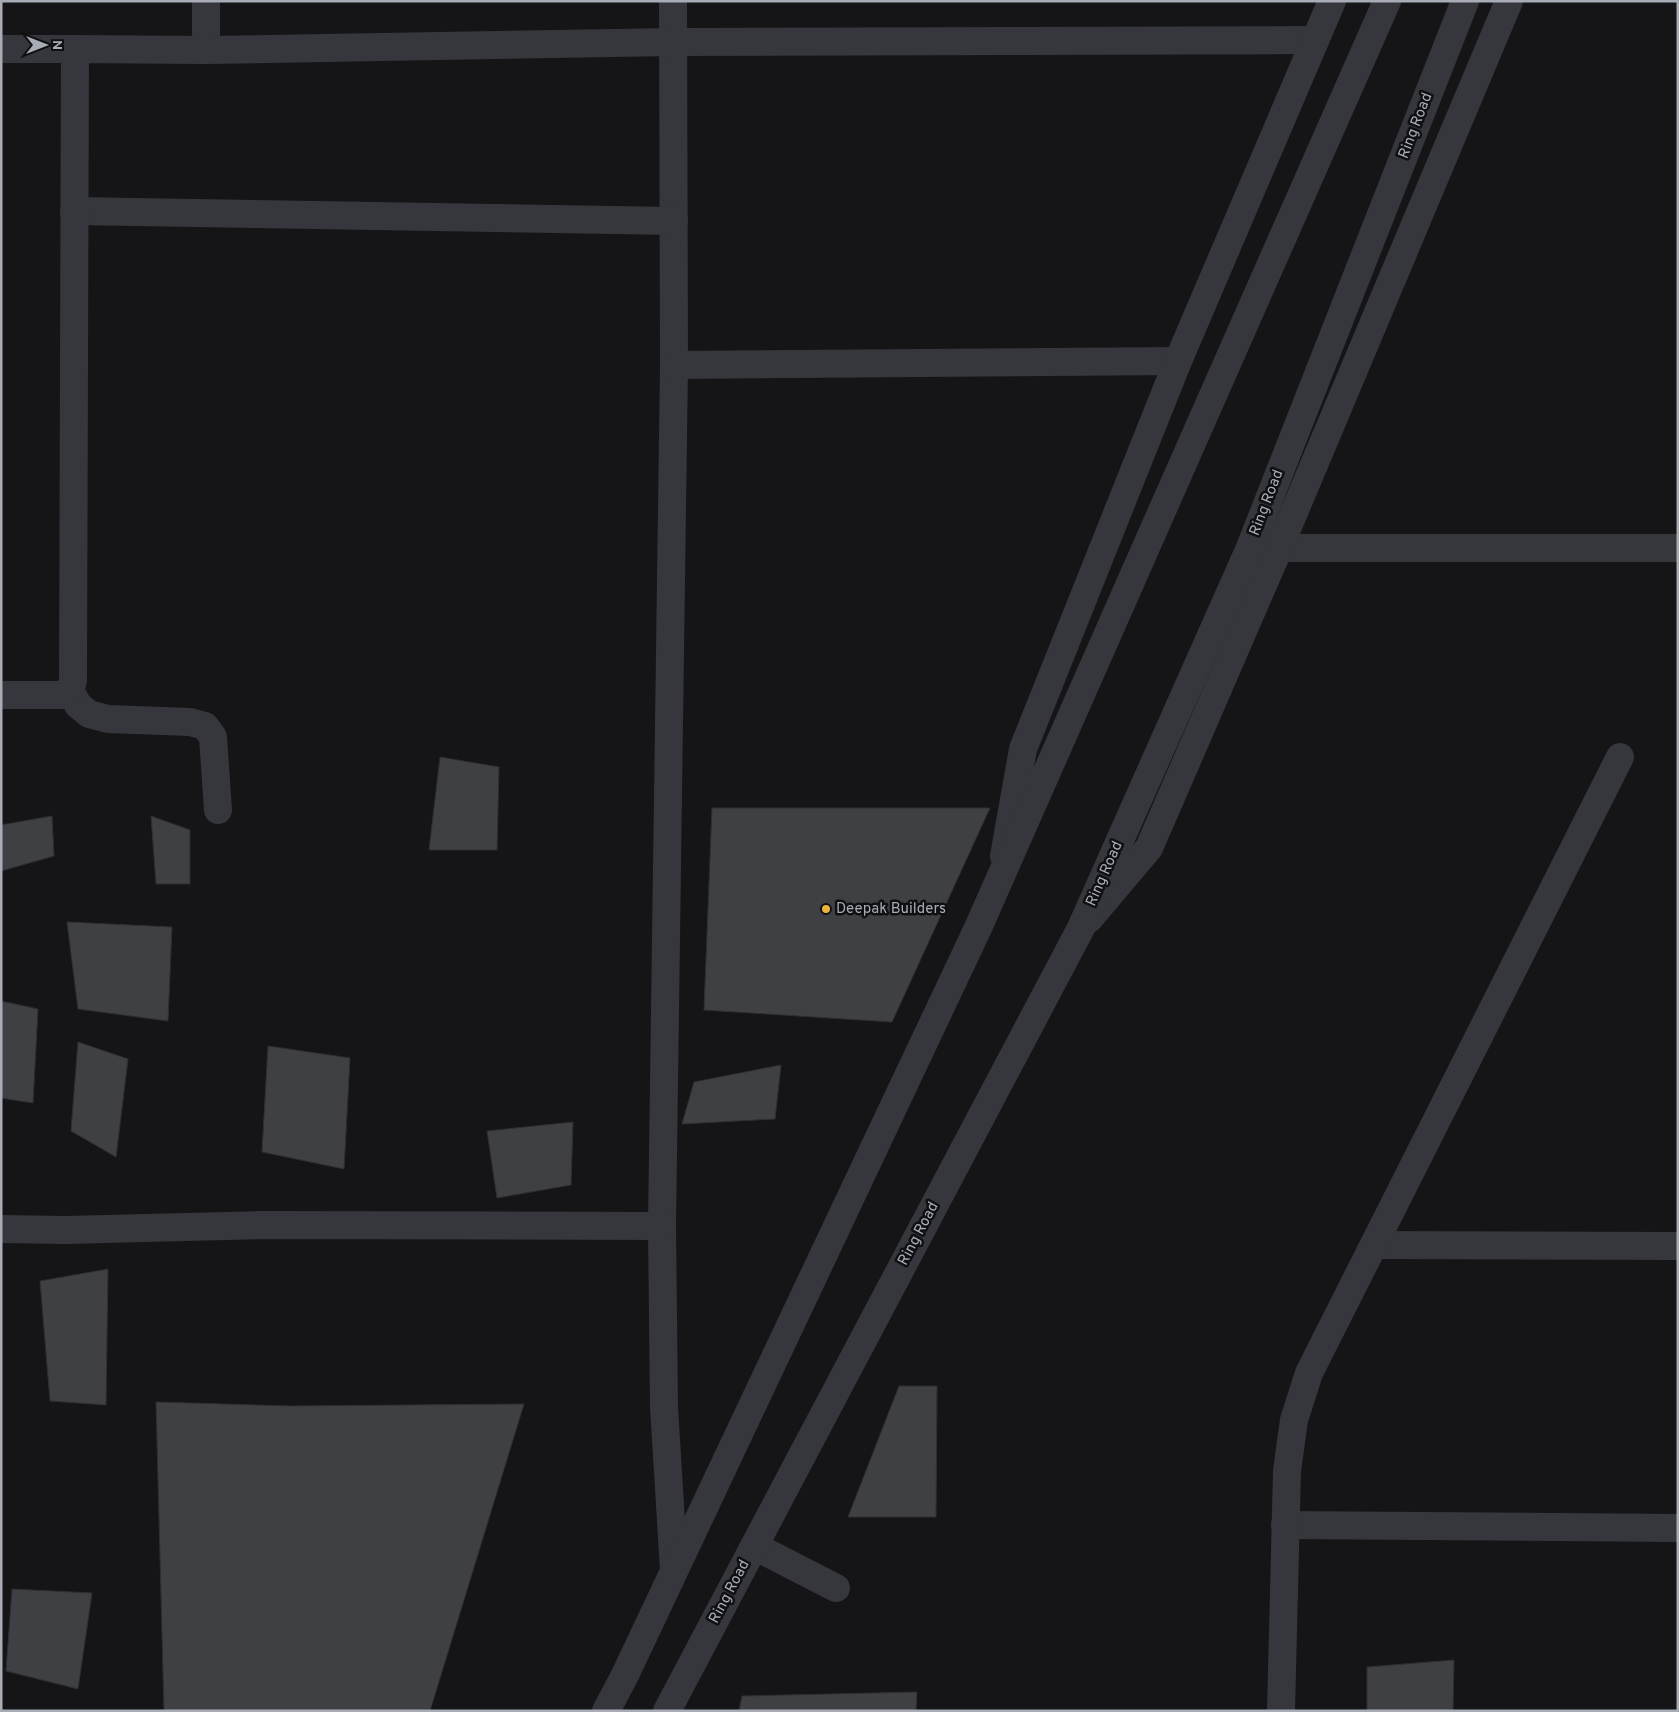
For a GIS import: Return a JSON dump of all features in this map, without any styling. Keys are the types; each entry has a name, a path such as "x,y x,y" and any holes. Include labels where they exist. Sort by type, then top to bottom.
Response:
{"street":[{"path":"206,1 206,50"},
{"path":"673,1 674,365 662,1226 664,1407 674,1570"},
{"path":"1000,878 1023,749 1178,361 1332,1"},
{"path":"606,1711 970,946 1387,1"},
{"name":"Ring Road","path":"667,1711 1081,928 1249,550 1465,1"},
{"path":"1081,928 1149,848 1279,548 1510,1"},
{"path":"1,49 206,50 674,42 1315,40"},
{"path":"1,696 62,695 70,690 73,682 75,49"},
{"path":"74,211 674,221"},
{"path":"674,365 1178,361"},
{"path":"1279,548 1678,548"},
{"path":"70,690 78,704 89,714 108,719 190,722 205,726 213,738 218,810"},
{"path":"1281,1711 1287,1471 1294,1420 1309,1373 1620,757"},
{"path":"1,1229 65,1230 263,1225 662,1226"},
{"path":"1374,1244 1678,1246"},
{"path":"1285,1525 1678,1528"},
{"path":"754,1546 836,1588"}],"building":[{"path":"440,757 499,767 497,850 429,850"},
{"name":"Deepak Builders","path":"712,808 990,808 892,1022 704,1010"},
{"path":"52,816 54,856 1,871 1,825"},
{"path":"151,816 190,830 190,884 156,884"},
{"path":"67,922 172,927 168,1021 78,1009"},
{"path":"1,1001 38,1009 33,1103 1,1098"},
{"path":"78,1042 128,1059 116,1157 71,1131"},
{"path":"268,1046 350,1058 344,1169 262,1152"},
{"path":"781,1065 775,1119 682,1124 694,1082"},
{"path":"573,1122 571,1185 497,1198 487,1131"},
{"path":"108,1269 106,1405 50,1401 40,1281"},
{"path":"899,1386 937,1386 936,1517 848,1517"},
{"path":"156,1402 291,1406 524,1404 430,1711 164,1711"},
{"path":"12,1589 92,1593 78,1689 6,1671"},
{"path":"1454,1660 1453,1711 1367,1711 1367,1667"},
{"path":"917,1692 916,1711 739,1711 742,1696"}],"place":[{"name":"Deepak Builders","path":"826,909"}]}
